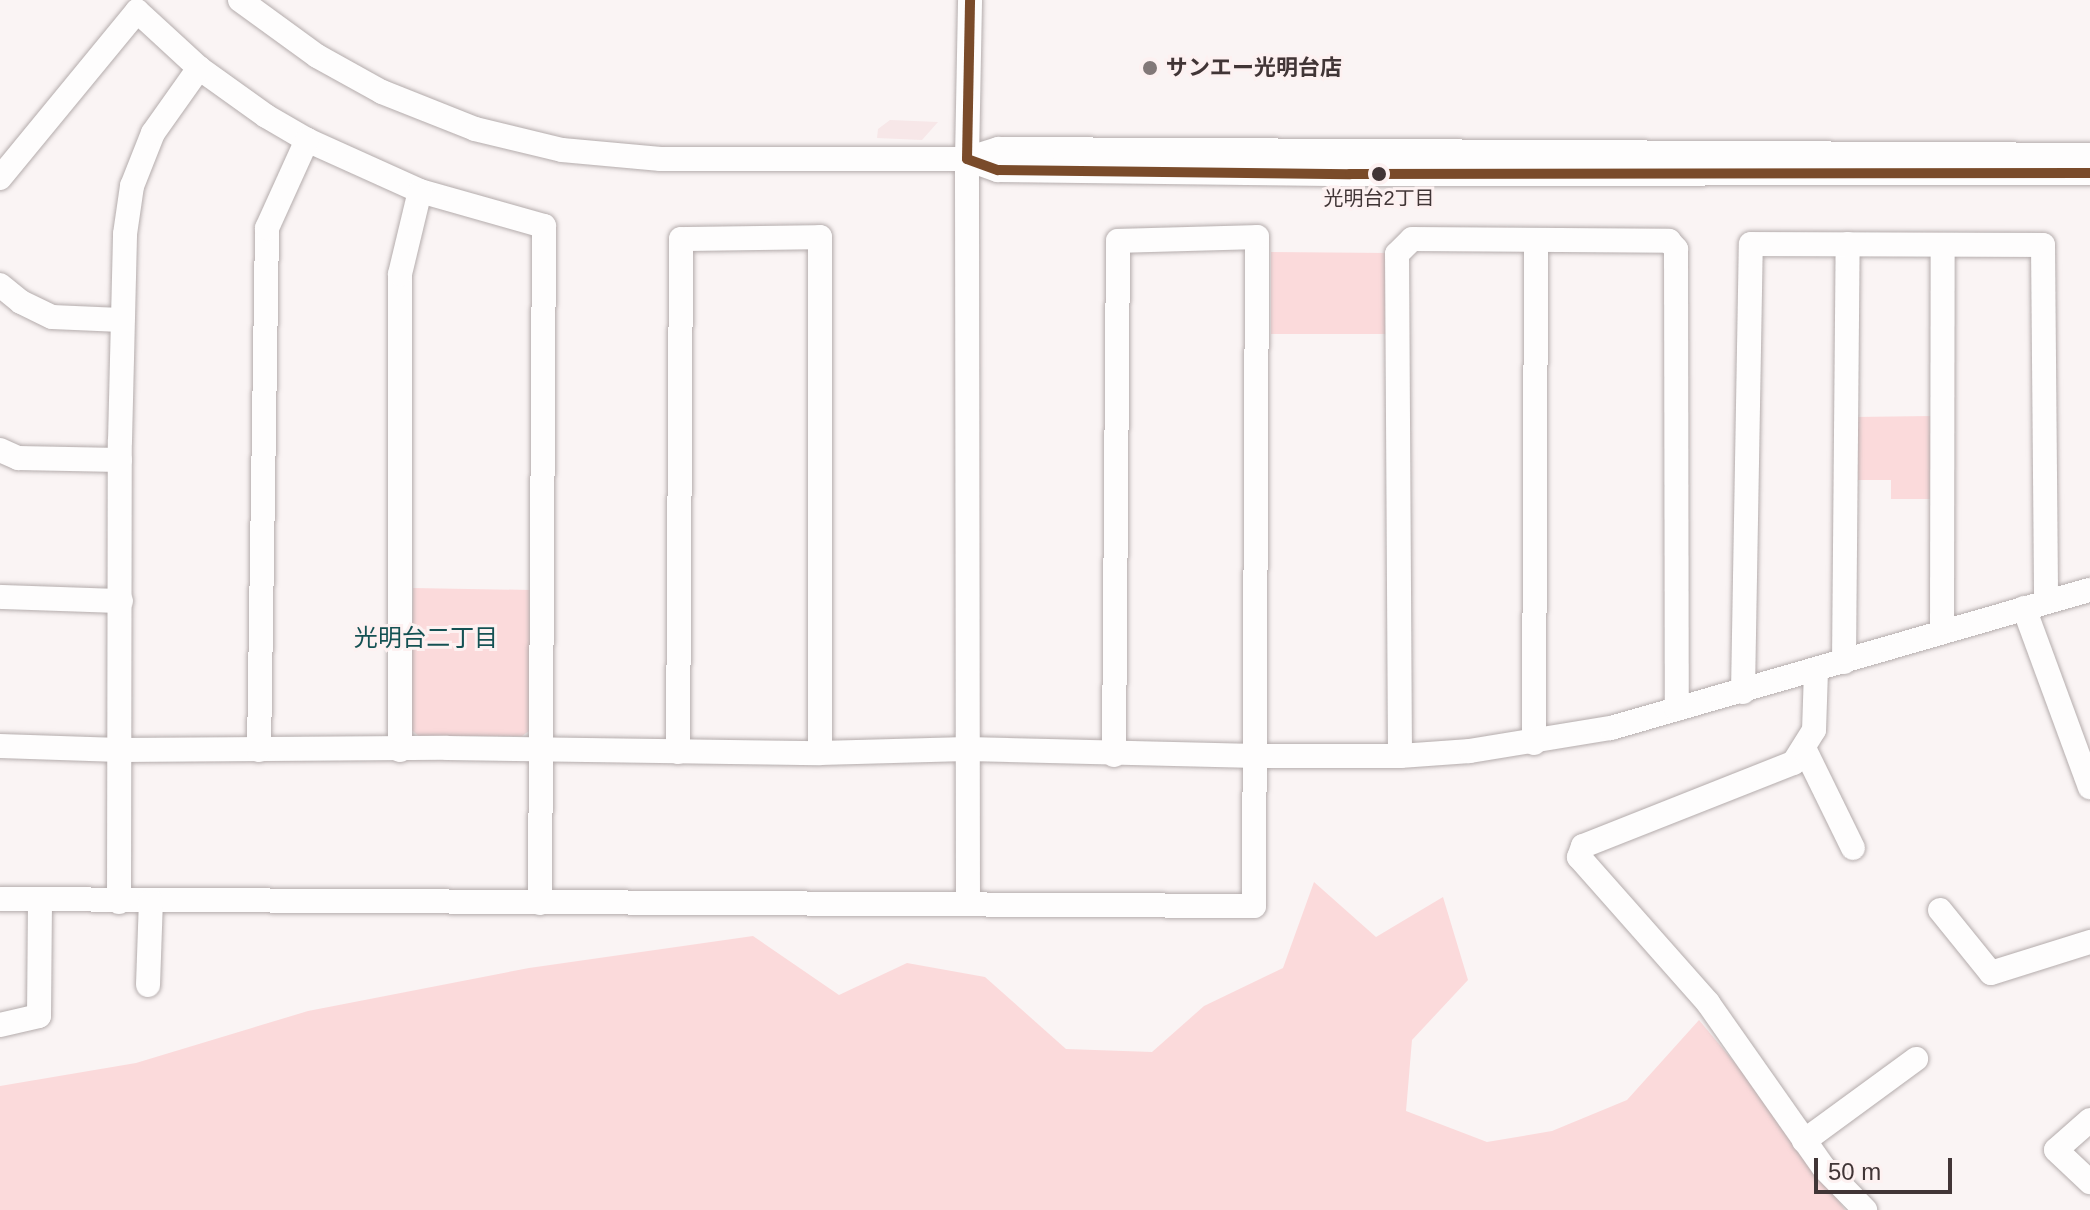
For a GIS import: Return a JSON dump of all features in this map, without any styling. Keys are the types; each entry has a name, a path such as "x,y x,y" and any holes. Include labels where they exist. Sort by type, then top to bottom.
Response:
{"street":[{"path":"240,0 317,56 382,92 475,129 562,150 661,159 967,159 998,149 2090,155"},
{"path":"968,904 967,159 970,0"},
{"path":"0,178 137,11 199,68 266,116 307,140 420,191 544,226 540,903"},
{"path":"119,902 121,320 125,234 132,186 153,133 199,68"},
{"path":"259,750 267,228 307,140"},
{"path":"967,159 998,170 1350,174 2090,173"},
{"path":"400,750 403,443 400,274 420,191"},
{"path":"678,752 681,239 820,237 820,753"},
{"path":"0,899 1254,906 1257,237 1118,241 1114,755"},
{"path":"1400,756 1397,254 1412,239 1536,243 1669,241 1676,249 1677,709"},
{"path":"1534,743 1536,243"},
{"path":"1743,692 1751,244 2043,245 2035,604 2090,787"},
{"path":"1844,662 1848,244"},
{"path":"1942,632 1943,246"},
{"path":"0,285 21,302 52,317 121,320"},
{"path":"0,450 18,458 120,460"},
{"path":"0,746 120,750 820,753 967,749 1114,755 1400,756 1534,743 1611,728 2090,590"},
{"path":"0,597 121,601"},
{"path":"1816,671 1814,730 1805,750 1793,763 1583,846 1579,857 1708,1003 1824,1168 1865,1210"},
{"path":"1805,750 1853,848"},
{"path":"0,1025 39,1016 40,900"},
{"path":"148,985 151,901"},
{"path":"1940,910 1991,973 2090,942"},
{"path":"1804,1141 1916,1059"},
{"path":"2090,1120 2056,1150 2090,1182"}],"shaded area":[{"path":"890,120 938,122 922,140 877,138 878,129"},
{"path":"1271,252 1389,253 1388,334 1271,334"},
{"path":"1931,416 1931,499 1891,499 1891,480 1855,480 1855,417"},
{"path":"413,588 531,590 529,731 522,736 419,736 410,729"},
{"path":"1314,882 1376,937 1443,897 1468,980 1412,1040 1406,1111 1487,1142 1552,1131 1627,1100 1699,1020 1779,1116 1845,1210 0,1210 0,1086 136,1063 308,1011 529,968 753,936 839,995 907,963 985,977 1066,1049 1152,1052 1204,1006 1283,968"}],"transit line":[{"path":"967,159 970,0"},
{"path":"967,159 998,170 1350,174 2090,173"}],"place":[{"name":"サンエー光明台店","path":"1150,68"},
{"name":"光明台2丁目","path":"1379,174"}],"district":[{"name":"光明台二丁目","path":"426,638"}]}
